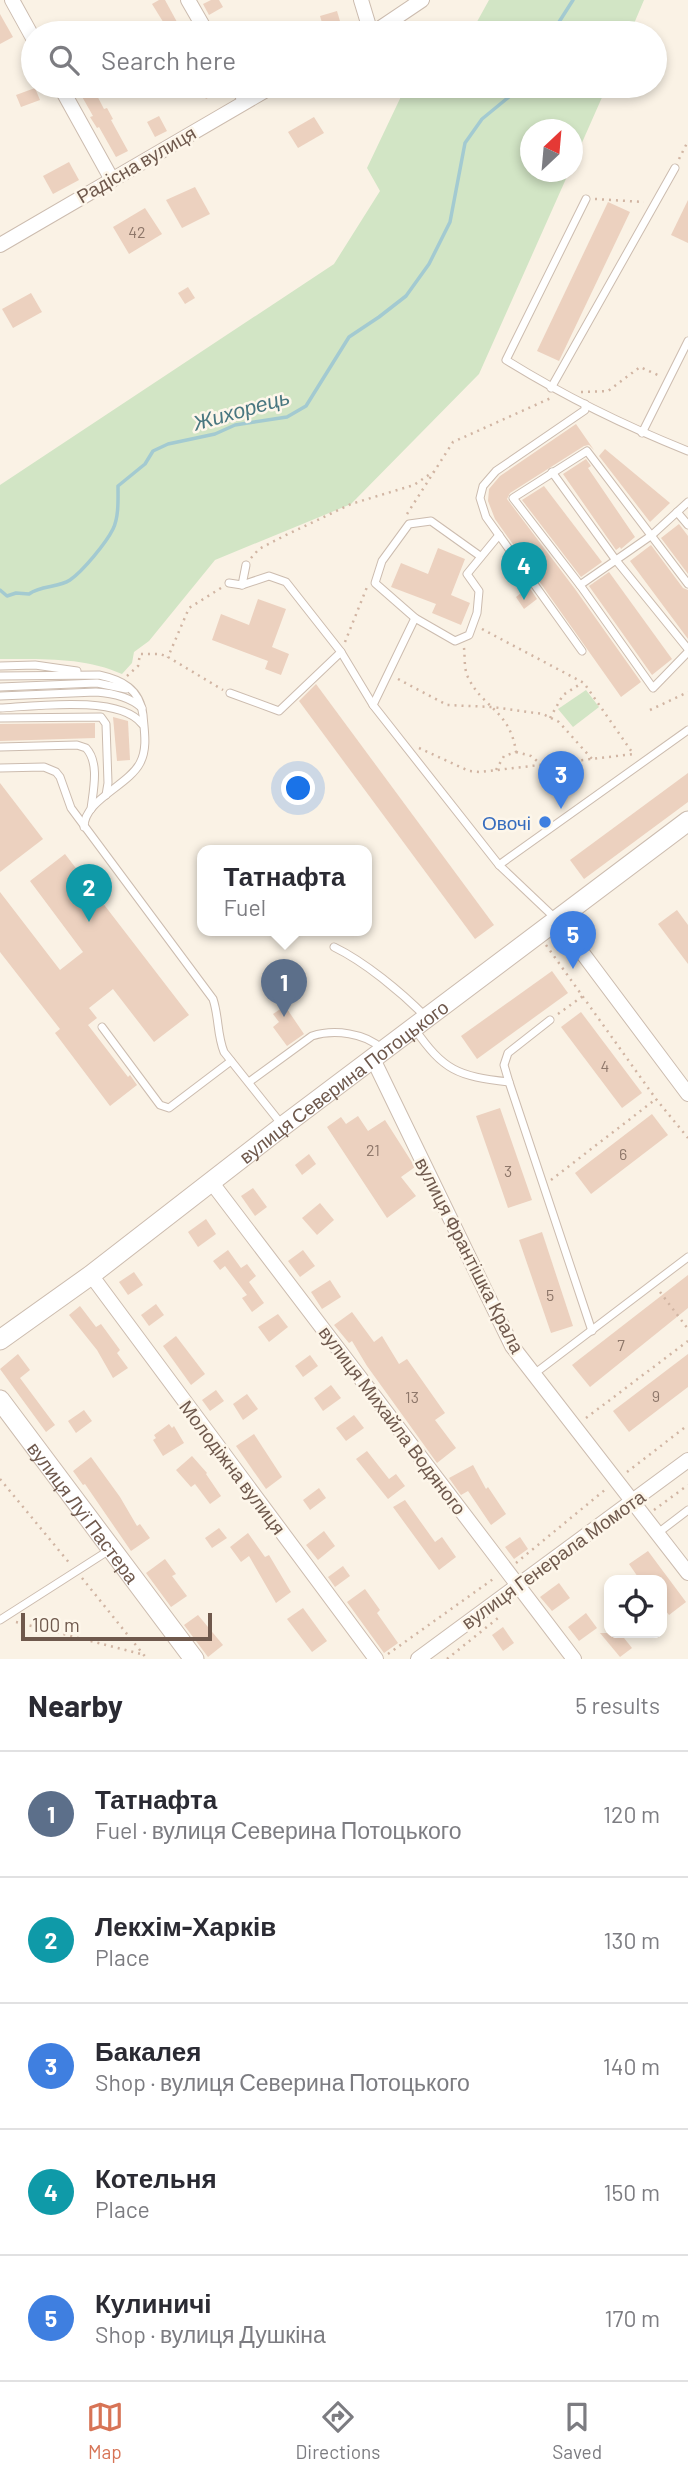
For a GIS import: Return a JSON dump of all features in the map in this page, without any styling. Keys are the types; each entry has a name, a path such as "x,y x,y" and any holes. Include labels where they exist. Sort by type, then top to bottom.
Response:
{"street":[{"path":"12,0 24,21"},
{"path":"188,0 200,21"},
{"path":"361,0 368,21"},
{"path":"390,21 422,0"},
{"path":"67,98 111,178"},
{"name":"Радісна вулиця","path":"0,245 249,98"},
{"name":"вулиця Северина Потоцького","path":"0,1340 91,1275 283,1126 688,821"},
{"path":"557,919 688,1094"},
{"name":"вулиця Франтішка Крала","path":"378,1055 512,1346 688,1573"},
{"name":"вулиця Михайла Водяного","path":"212,1183 574,1659"},
{"name":"Молодіжна вулиця","path":"91,1275 376,1659"},
{"name":"вулиця Луї Пастера","path":"0,1400 194,1659"},
{"name":"вулиця Генерала Момота","path":"418,1659 688,1460"}],"lane":[{"path":"551,388 675,168"},
{"path":"586,199 506,360 551,388 642,433 688,451"},
{"path":"642,433 688,341"},
{"path":"582,651 486,517 480,498 483,486 496,471 585,410 585,404"},
{"path":"552,472 615,559 688,650 653,688 580,585 513,498 552,472 587,451 688,584"},
{"path":"580,585 652,535 688,502"},
{"path":"677,512 688,525"},
{"path":"481,556 431,521 409,524 382,561 375,583 415,618 455,641 469,635 473,625 479,591 467,574 499,535"},
{"path":"242,585 246,565"},
{"path":"229,583 242,585 269,576 286,582 341,652 373,705 499,865 557,919"},
{"path":"373,705 415,618"},
{"path":"230,693 279,711 341,652"},
{"path":"0,666 35,665 99,674 112,677 137,693 144,727 144,754 140,765 90,810 84,820 85,828"},
{"path":"0,676 99,674"},
{"path":"0,687 97,683 112,684 137,693"},
{"path":"0,696 110,693 142,708"},
{"path":"0,708 107,706 128,712 144,727"},
{"path":"0,718 101,716 106,724 106,796"},
{"path":"499,865 688,730"},
{"path":"0,747 77,745 86,748 93,759 94,783 90,810"},
{"path":"0,768 44,766 60,777 71,808 213,999 218,1012 220,1042 231,1061 283,1126"},
{"path":"334,947 349,954 413,1004 431,1052 450,1068 472,1077 509,1082"},
{"path":"550,1020 508,1053 504,1065 592,1331"},
{"path":"102,1027 160,1105 169,1108 231,1061"},
{"path":"249,1082 312,1036 319,1034 354,1035 376,1043 378,1055"},
{"path":"534,1374 688,1257"},
{"path":"657,1533 688,1510"},
{"path":"1,1619 111,1548"}],"path":[{"path":"675,168 688,141"},
{"path":"586,199 654,203"},
{"path":"406,514 453,442 561,393 608,391 640,368 669,380"},
{"path":"246,565 259,549 284,536 351,504 414,485 435,470"},
{"path":"341,652 369,582"},
{"path":"169,657 189,608 229,583"},
{"path":"473,625 583,682 640,763"},
{"path":"463,637 469,679 492,708 506,720 516,752"},
{"path":"122,681 138,666 140,654 160,654 230,693"},
{"path":"388,674 447,705 543,714 559,722 592,759"},
{"path":"550,718 563,695 583,682"},
{"path":"650,710 688,692"},
{"path":"401,740 468,771 634,754"},
{"path":"496,770 504,756 516,752 531,756 542,765"},
{"path":"538,934 656,1099 688,1139"},
{"path":"550,1020 583,996"},
{"path":"543,1186 656,1099"},
{"path":"653,1284 688,1329"},
{"path":"575,1426 688,1341"},
{"path":"381,1659 507,1569 688,1425"},
{"path":"645,1517 688,1485"},
{"path":"1,1619 145,1655"}],"green space":[{"path":"489,0 644,0 635,21 477,21"},
{"path":"400,98 602,98 583,140 583,119 520,119 520,182 565,182 479,374 351,504 215,560 149,641 134,652 132,663 122,674 108,668 78,662 0,659 0,485 334,264 380,191 367,168"},
{"path":"586,690 599,707 573,727 558,709"}],"building":[{"path":"165,0 176,21 163,21 152,4"},
{"path":"219,0 223,7 209,15 203,4"},
{"path":"337,11 340,21 321,21 320,16"},
{"path":"0,14 13,37 0,44"},
{"path":"21,93 21,98 40,100 21,107 16,95"},
{"path":"83,98 98,98 104,109 107,108 128,151 116,157 90,117 93,116"},
{"path":"159,116 167,131 155,137 147,122"},
{"path":"314,117 324,133 298,148 288,132"},
{"path":"69,162 79,180 53,194 43,176"},
{"path":"195,187 210,214 182,228 166,200"},
{"path":"688,200 688,243 671,235"},
{"path":"608,202 630,212 559,361 537,351"},
{"path":"145,208 162,234 129,254 113,227"},
{"path":"188,287 195,298 185,304 178,293"},
{"path":"31,293 42,312 13,328 2,309"},
{"path":"576,424 594,450 589,445 584,446 510,493 507,499 641,682 621,697 495,519 488,501 489,489 500,476"},
{"path":"605,449 670,503 650,522 599,456"},
{"path":"586,459 591,466 588,468 635,537 621,549 620,547 616,550 563,474"},
{"path":"544,486 602,562 581,577 522,500"},
{"path":"679,524 688,536 688,574 661,538"},
{"path":"651,545 683,588 688,590 688,639 630,561"},
{"path":"438,548 465,559 451,595 470,603 461,625 432,613 436,604 391,587 401,563 428,574"},
{"path":"609,572 672,659 652,675 589,586"},
{"path":"529,587 537,599 524,609 516,597"},
{"path":"258,599 286,609 272,647 289,654 281,675 265,669 268,661 212,640 221,614 249,625"},
{"path":"316,684 494,925 475,939 299,701"},
{"path":"113,717 128,721 130,760 117,761"},
{"path":"95,723 95,738 0,741 0,724"},
{"path":"688,773 688,802 584,879 570,860"},
{"path":"0,783 43,839 0,872"},
{"path":"65,854 189,1015 154,1042 113,989 89,1008 97,1018 88,1025 137,1085 110,1106 55,1033 60,1029 0,952 0,892 60,970 83,952 30,881"},
{"path":"677,910 688,925 688,964 658,924"},
{"path":"552,971 568,993 477,1059 461,1036"},
{"path":"285,1006 304,1034 287,1046 273,1027 279,1022 273,1014"},
{"path":"581,1012 642,1093 622,1108 561,1027"},
{"path":"500,1108 532,1200 508,1208 476,1116"},
{"path":"652,1114 668,1135 591,1194 575,1173"},
{"path":"358,1116 368,1131 385,1120 415,1167 401,1177 416,1196 387,1218 327,1127 341,1117 346,1124"},
{"path":"309,1154 316,1164 302,1175 295,1165"},
{"path":"253,1188 267,1207 255,1216 241,1196"},
{"path":"320,1203 334,1220 317,1235 302,1218"},
{"path":"206,1219 216,1234 198,1247 188,1232"},
{"path":"542,1232 573,1326 551,1333 519,1240"},
{"path":"228,1250 241,1268 247,1264 256,1276 249,1282 264,1303 252,1312 242,1298 247,1295 225,1266 220,1270 213,1261"},
{"path":"303,1250 315,1266 300,1277 288,1261"},
{"path":"134,1272 143,1285 128,1295 119,1282"},
{"path":"688,1275 688,1308 590,1387 572,1365"},
{"path":"330,1280 341,1297 322,1309 311,1292"},
{"path":"156,1304 164,1315 149,1326 141,1315"},
{"path":"80,1306 96,1327 101,1324 120,1350 117,1353 128,1368 113,1378 97,1350 69,1315"},
{"path":"352,1312 374,1342 382,1336 399,1364 407,1359 445,1413 435,1420 456,1448 437,1463 352,1341 349,1343 334,1325"},
{"path":"278,1314 288,1327 269,1342 258,1327"},
{"path":"176,1336 205,1374 191,1385 163,1346"},
{"path":"18,1354 30,1370 20,1378 55,1425 46,1432 0,1369"},
{"path":"688,1354 688,1387 629,1432 613,1411"},
{"path":"310,1355 318,1366 303,1377 295,1366"},
{"path":"331,1385 341,1398 323,1411 314,1398"},
{"path":"216,1390 224,1401 210,1411 202,1400"},
{"path":"247,1394 258,1409 243,1420 233,1404"},
{"path":"84,1410 92,1421 76,1433 68,1421"},
{"path":"354,1415 364,1428 346,1441 336,1428"},
{"path":"169,1424 172,1428 174,1426 184,1443 163,1456 153,1440 156,1438 154,1435"},
{"path":"254,1434 282,1477 266,1489 236,1446"},
{"path":"367,1451 389,1479 396,1474 405,1486 388,1499 356,1459"},
{"path":"192,1456 207,1473 221,1496 210,1504 195,1484 191,1487 176,1470"},
{"path":"91,1457 137,1526 140,1524 150,1538 131,1551 73,1471"},
{"path":"473,1465 486,1489 488,1487 506,1514 491,1525 468,1491 461,1495 449,1478"},
{"path":"319,1488 326,1498 310,1510 303,1500"},
{"path":"405,1500 435,1542 442,1537 456,1557 439,1570 393,1507"},
{"path":"219,1528 227,1538 212,1548 205,1538"},
{"path":"324,1531 335,1546 318,1560 306,1545"},
{"path":"248,1533 265,1557 269,1555 291,1592 276,1603 249,1556 241,1562 230,1547"},
{"path":"520,1537 528,1549 514,1559 505,1547"},
{"path":"648,1551 666,1575 637,1575 629,1564"},
{"path":"165,1559 176,1574 172,1576 187,1596 171,1607 146,1573"},
{"path":"343,1566 350,1576 335,1587 328,1577"},
{"path":"667,1576 686,1602 669,1615 667,1612"},
{"path":"559,1583 570,1598 552,1611 540,1597"},
{"path":"365,1589 380,1610 377,1613 398,1643 384,1653 347,1602"},
{"path":"303,1608 327,1641 312,1652 287,1619"},
{"path":"586,1613 597,1628 579,1641 568,1627"},
{"path":"198,1615 223,1645 208,1657 184,1625"},
{"path":"503,1627 514,1643 503,1651 492,1635"},
{"path":"604,1638 624,1638 632,1648 620,1657"}],"waterway":[{"name":"Жихорець","path":"560,21 573,0"},
{"name":"Жихорець","path":"0,590 7,596 16,593 29,594 65,583 75,576 94,556 113,529 117,514 118,486 145,464 153,451 168,444 215,434 235,425 287,417 306,406 349,337 406,296 429,264 450,222 465,143 482,119 508,98"}],"place":[{"name":"Котельня","path":"524,600"},
{"name":"Бакалея","path":"561,809"},
{"name":"Овочі","path":"545,822"},
{"name":"Лекхім-Харків","path":"89,922"},
{"name":"Кулиничі","path":"573,969"},
{"name":"Татнафта","path":"284,1017"}]}
